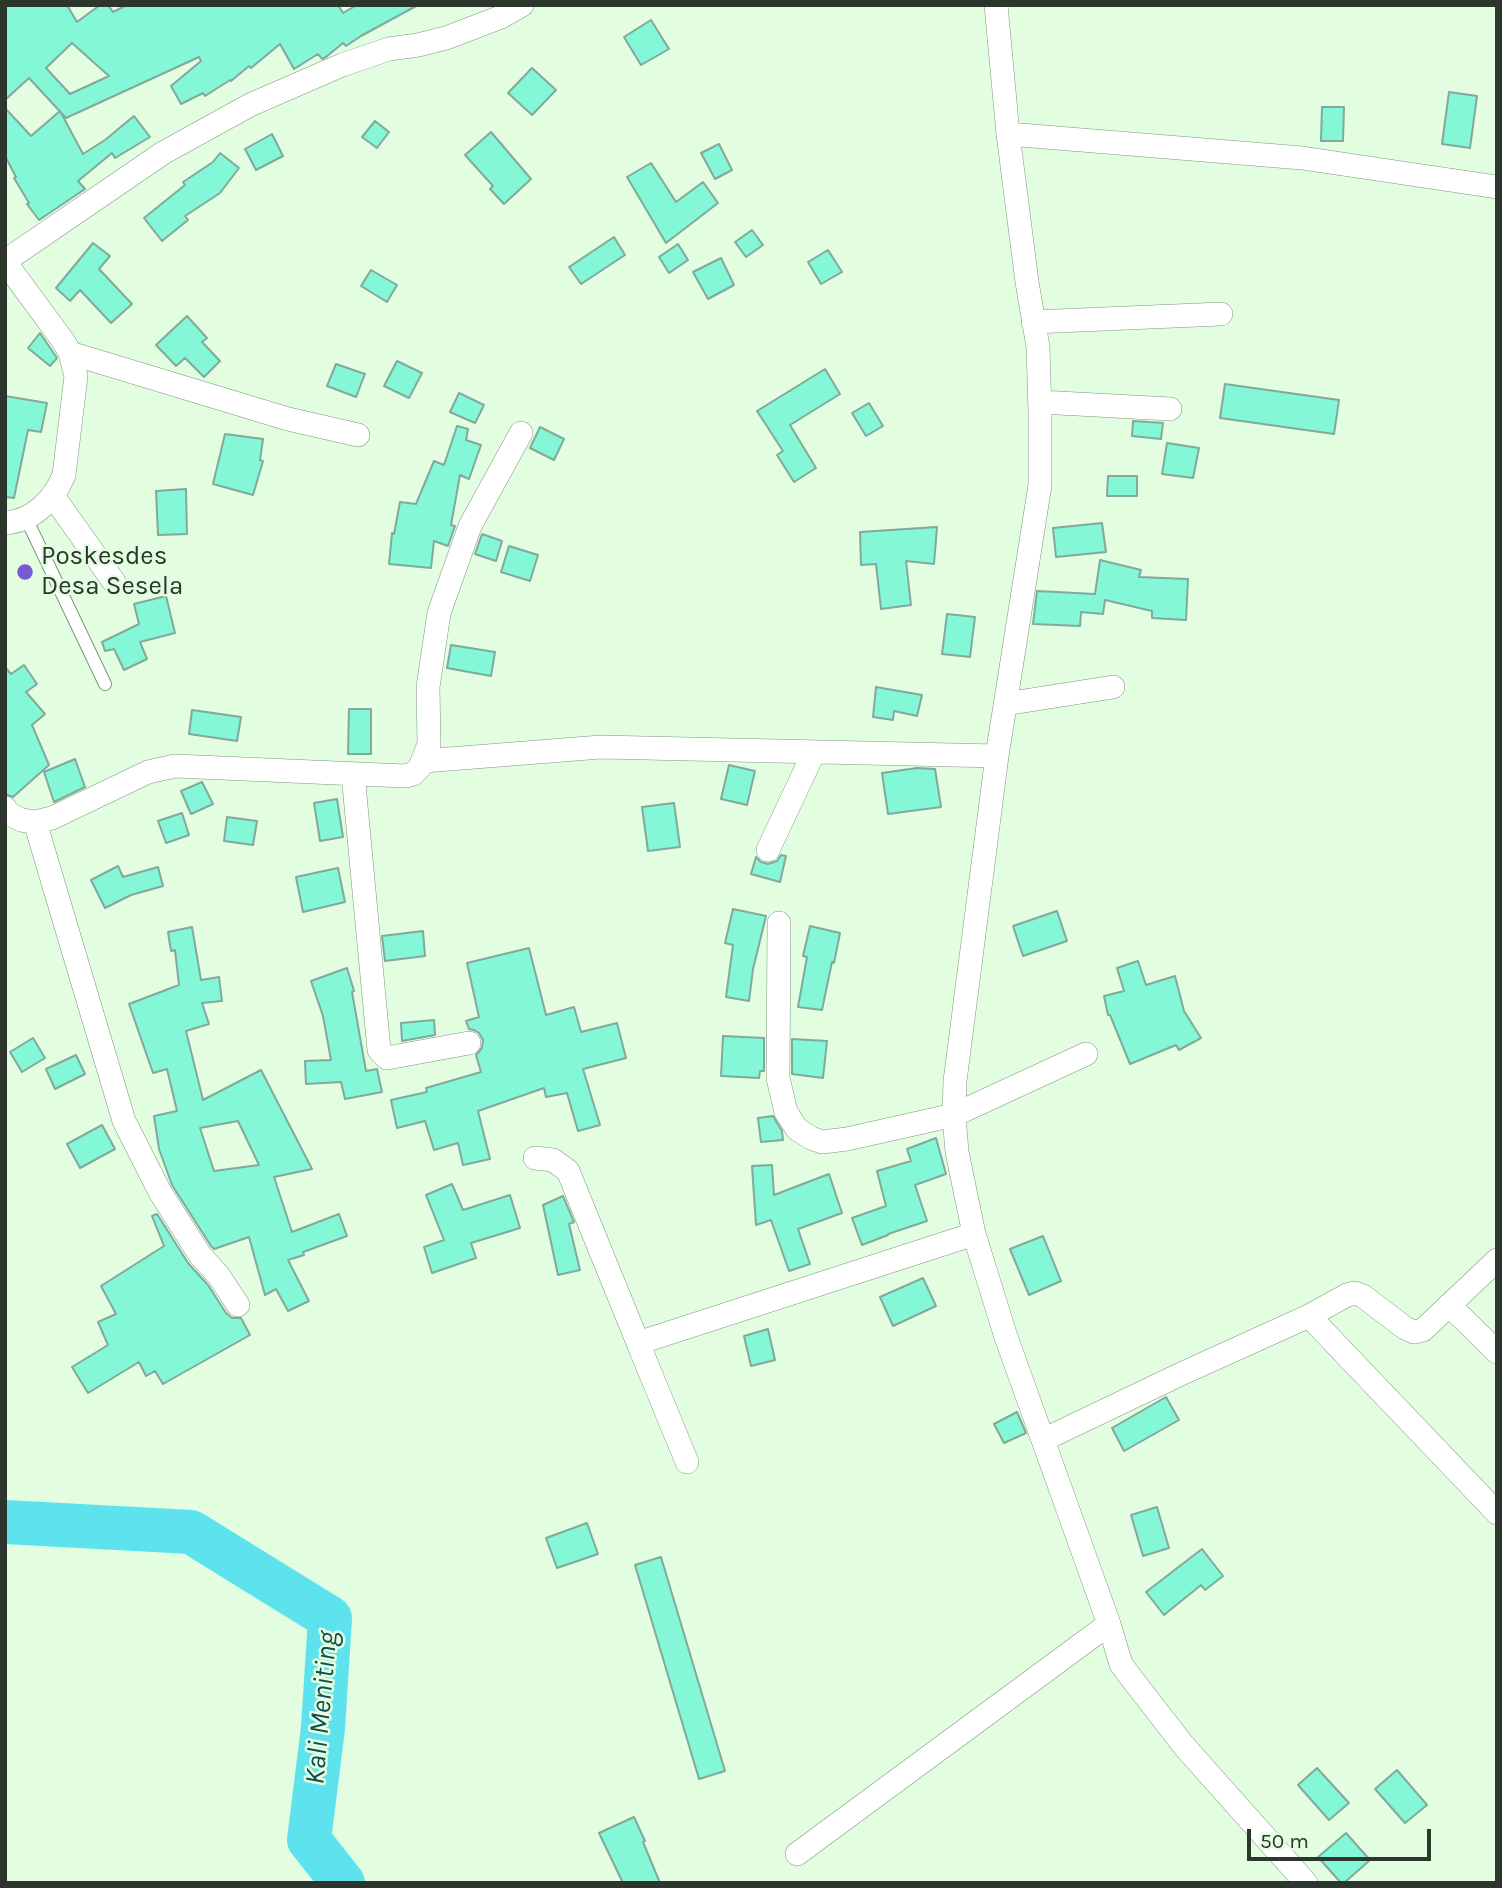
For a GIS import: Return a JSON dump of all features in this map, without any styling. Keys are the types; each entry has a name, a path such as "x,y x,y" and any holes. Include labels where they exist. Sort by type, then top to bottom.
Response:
{"street":[{"path":"15,521 36,512 53,496 64,475 76,376 64,342 5,261 163,153 250,104 342,65 389,49 446,38 498,11 522,5"},
{"path":"996,5 1008,134 1038,347 1040,485 997,756 955,1081 954,1115 961,1177 974,1234 1006,1337 1121,1664 1184,1746 1306,1883"},
{"path":"1008,134 1302,158 1497,187"},
{"path":"1034,322 1221,314"},
{"path":"70,353 288,419 358,435"},
{"path":"1040,402 1170,409"},
{"path":"5,808 21,821 35,822 52,818 148,772 175,766 405,776 412,774 424,761 429,744 428,687 439,612 470,526 521,433"},
{"path":"53,496 114,582"},
{"path":"1005,704 1113,687"},
{"path":"424,761 601,747 997,756"},
{"path":"768,850 814,752"},
{"path":"353,774 379,1050 387,1058 469,1043"},
{"path":"35,822 124,1121 160,1192 200,1255 219,1276 238,1305"},
{"path":"779,923 778,1079 786,1112 797,1129 811,1138 822,1142 847,1139 954,1115 1086,1054"},
{"path":"535,1158 553,1160 568,1171 687,1462"},
{"path":"638,1343 974,1234"},
{"path":"1043,1440 1355,1293 1363,1296 1405,1328 1414,1332 1423,1330 1497,1260"},
{"path":"1449,1305 1497,1352"},
{"path":"1309,1316 1497,1513"},
{"path":"797,1854 1109,1624"}],"lane":[{"path":"15,521 105,684"}],"building":[{"path":"5,5 67,5 77,22 100,5 108,5 113,12 127,5 338,5 343,13 357,5 418,5 346,46 343,43 326,57 322,59 318,54 294,69 280,44 231,81 205,96 203,93 181,104 171,86 201,61 199,57 66,118 29,78 5,100","holes":["72,43 109,76 70,94 46,68"]},
{"path":"651,20 669,49 641,65 624,37"},
{"path":"532,68 556,90 532,115 508,93"},
{"path":"1449,92 1477,96 1470,148 1442,144"},
{"path":"1322,107 1344,107 1343,141 1321,141"},
{"path":"5,108 31,136 60,111 83,154 134,116 150,137 115,158 112,153 78,181 85,189 39,220 27,204 29,203 5,156"},
{"path":"375,121 389,132 377,148 362,137"},
{"path":"491,132 531,179 504,204 490,189 493,186 465,155"},
{"path":"272,134 283,156 256,170 245,149"},
{"path":"719,144 732,170 715,179 701,153"},
{"path":"220,153 239,168 220,193 185,216 188,220 162,241 144,218 185,185 183,182 213,162"},
{"path":"651,163 676,202 703,182 718,203 666,243 627,177"},
{"path":"752,230 763,245 746,257 735,242"},
{"path":"614,237 625,255 581,284 569,267"},
{"path":"93,243 110,256 99,269 132,304 111,323 80,290 70,301 56,288"},
{"path":"678,244 688,260 669,273 659,257"},
{"path":"828,250 842,272 821,284 808,262"},
{"path":"721,258 734,285 708,299 693,272"},
{"path":"371,270 397,285 387,302 361,286"},
{"path":"187,316 207,338 202,342 220,361 204,377 185,358 176,366 156,345"},
{"path":"40,333 57,358 50,366 28,348"},
{"path":"397,361 422,373 409,398 384,386"},
{"path":"336,364 365,374 356,397 327,386"},
{"path":"825,369 840,394 790,425 816,468 794,482 777,455 783,451 757,411"},
{"path":"1225,384 1339,400 1334,434 1220,418"},
{"path":"459,393 484,405 475,423 450,412"},
{"path":"5,396 47,403 41,432 28,430 14,498 5,497"},
{"path":"869,403 883,426 866,436 852,413"},
{"path":"1133,421 1163,423 1161,439 1132,436"},
{"path":"457,426 468,429 466,440 481,445 469,479 460,475 451,525 455,526 448,546 434,541 431,568 389,564 392,533 394,534 400,502 416,504 434,461 444,465"},
{"path":"540,427 564,439 554,460 530,448"},
{"path":"225,434 263,439 260,460 263,461 253,495 213,484"},
{"path":"1167,443 1199,448 1193,478 1162,474"},
{"path":"1108,476 1137,476 1137,496 1107,496"},
{"path":"186,489 187,534 158,535 156,491"},
{"path":"1102,523 1106,552 1056,557 1053,528"},
{"path":"937,527 934,564 906,561 911,605 881,609 876,564 861,565 860,532"},
{"path":"482,534 502,541 496,561 475,554"},
{"path":"509,546 538,555 530,581 501,572"},
{"path":"1100,560 1141,570 1139,577 1188,579 1186,620 1152,618 1152,611 1105,600 1103,614 1081,612 1080,626 1033,624 1037,591 1095,594"},
{"path":"166,596 175,633 140,642 147,659 124,670 114,649 105,651 102,642 139,624 134,604"},
{"path":"947,614 975,617 970,657 942,654"},
{"path":"451,645 495,652 491,676 447,668"},
{"path":"24,665 37,684 26,692 45,714 32,725 49,765 13,797 5,794 5,667 11,674"},
{"path":"876,687 922,695 917,716 894,711 893,720 873,717"},
{"path":"349,709 371,709 371,754 348,754"},
{"path":"192,710 241,717 237,741 189,734"},
{"path":"75,759 85,787 54,802 44,772"},
{"path":"729,765 755,771 747,805 721,799"},
{"path":"917,768 935,769 941,807 888,814 882,773"},
{"path":"202,782 213,804 191,814 181,791"},
{"path":"337,799 343,837 320,841 314,803"},
{"path":"674,803 680,847 648,851 642,807"},
{"path":"182,813 189,835 166,843 158,821"},
{"path":"227,817 257,821 253,845 224,841"},
{"path":"781,855 786,856 780,882 751,874 756,857 768,864 777,861"},
{"path":"118,866 123,877 158,867 163,886 131,895 105,908 91,880"},
{"path":"338,868 345,902 303,912 296,877"},
{"path":"733,909 766,916 753,969 749,1001 726,997 733,945 725,943"},
{"path":"1057,911 1067,941 1023,956 1013,926"},
{"path":"810,926 840,933 822,1010 798,1007 807,957 803,956"},
{"path":"192,927 201,980 219,977 222,1001 202,1003 209,1024 186,1031 203,1100 261,1070 312,1169 274,1177 292,1232 339,1214 347,1236 288,1260 309,1301 288,1311 276,1289 265,1295 249,1237 214,1249 211,1246 172,1185 159,1149 154,1116 177,1111 167,1069 153,1073 129,1004 179,985 175,950 171,951 168,932","holes":["238,1121 259,1165 214,1171 200,1128"]},
{"path":"423,931 425,956 385,961 382,936"},
{"path":"529,948 546,1015 574,1007 581,1032 617,1023 626,1058 583,1069 600,1125 578,1131 567,1093 546,1097 544,1088 478,1111 490,1159 463,1165 458,1143 434,1150 425,1121 397,1128 391,1100 427,1092 426,1088 481,1072 476,1055 482,1048 483,1040 479,1033 469,1029 466,1021 479,1017 467,963"},
{"path":"1138,961 1146,985 1175,976 1184,1011 1201,1038 1179,1050 1176,1045 1130,1064 1108,1015 1104,996 1124,991 1117,968"},
{"path":"347,968 354,991 352,992 366,1071 377,1069 382,1092 345,1099 341,1082 306,1084 305,1061 331,1060 323,1016 311,981"},
{"path":"434,1020 435,1035 402,1041 401,1023"},
{"path":"723,1036 764,1038 764,1071 760,1071 759,1078 721,1076"},
{"path":"33,1038 45,1058 22,1072 10,1052"},
{"path":"792,1039 827,1041 823,1078 792,1074"},
{"path":"76,1055 85,1074 55,1089 46,1069"},
{"path":"773,1116 782,1131 783,1140 761,1142 758,1118"},
{"path":"102,1125 115,1149 80,1168 67,1144"},
{"path":"936,1138 946,1174 915,1185 927,1221 862,1245 852,1218 886,1206 877,1171 911,1161 907,1149"},
{"path":"772,1165 774,1195 829,1174 842,1213 798,1229 810,1264 789,1271 771,1220 756,1225 752,1166"},
{"path":"452,1184 463,1210 510,1195 520,1228 471,1243 476,1258 432,1273 424,1247 444,1240 426,1195"},
{"path":"563,1196 574,1222 569,1224 580,1270 558,1275 543,1205"},
{"path":"157,1214 188,1263 208,1285 226,1313 232,1318 241,1318 250,1335 163,1384 155,1371 146,1376 139,1362 88,1393 72,1367 108,1345 98,1322 116,1314 101,1286 164,1246 152,1216"},
{"path":"1043,1236 1061,1281 1029,1295 1010,1249"},
{"path":"923,1278 936,1306 893,1326 880,1297"},
{"path":"768,1329 775,1360 751,1366 744,1336"},
{"path":"1166,1397 1179,1420 1124,1451 1112,1428"},
{"path":"1017,1412 1026,1433 1004,1443 994,1424"},
{"path":"1157,1507 1169,1548 1143,1556 1131,1515"},
{"path":"587,1523 598,1554 557,1568 546,1538"},
{"path":"1202,1549 1223,1576 1205,1590 1201,1585 1164,1615 1146,1592"},
{"path":"661,1557 725,1771 699,1779 635,1565"},
{"path":"1317,1768 1349,1803 1329,1820 1298,1785"},
{"path":"1397,1770 1427,1805 1405,1823 1375,1789"},
{"path":"634,1817 660,1883 623,1883 599,1833"},
{"path":"1346,1833 1370,1860 1341,1883 1318,1857"}],"waterway":[{"name":"Kali Meniting","path":"5,1522 191,1532 330,1618 323,1728 309,1840 343,1883"}],"place":[{"name":"Poskesdes Desa Sesela","path":"25,572"}]}
